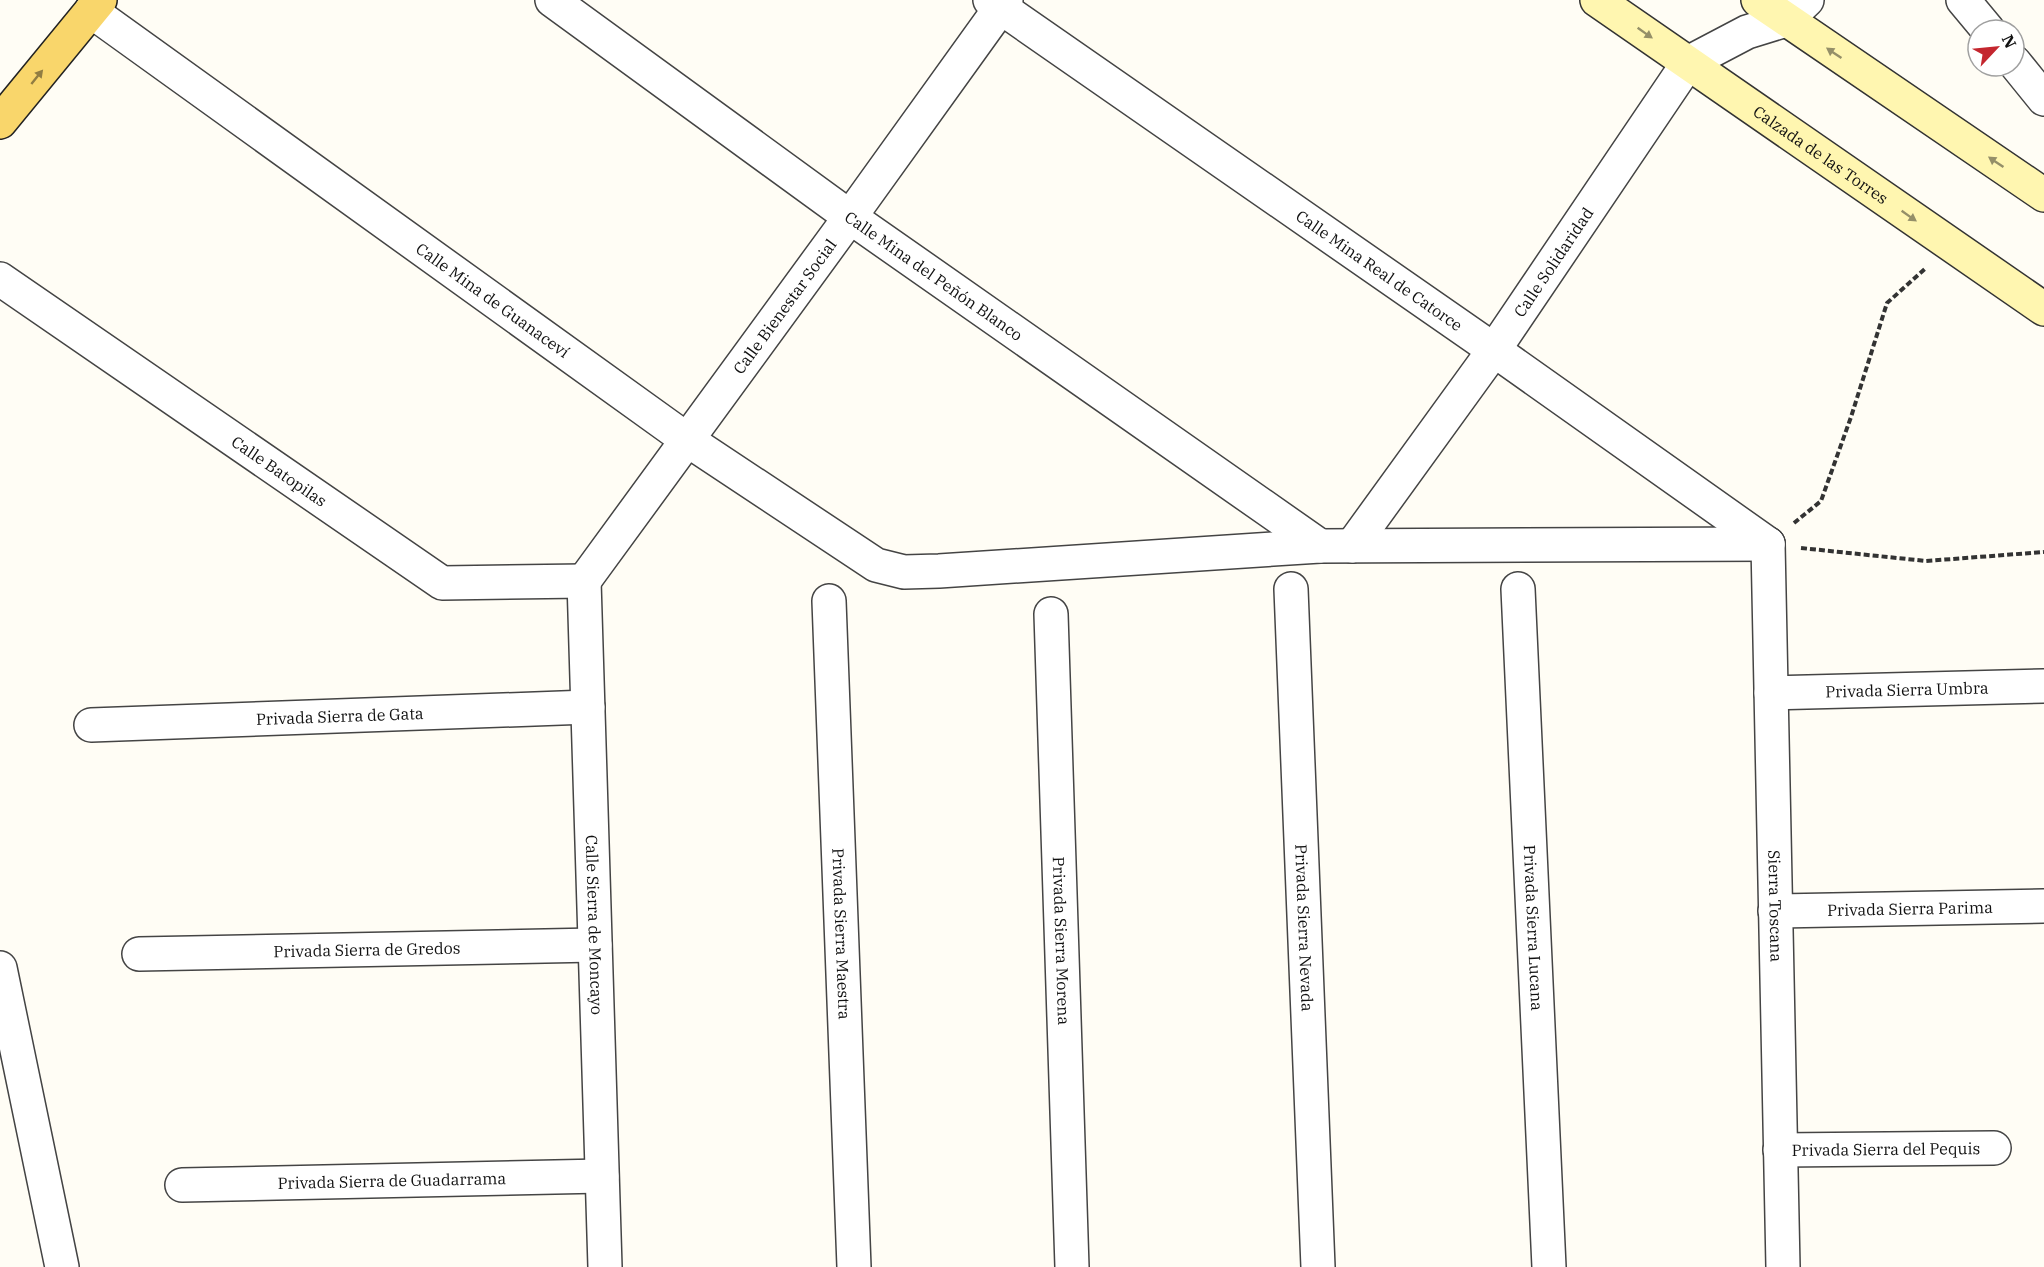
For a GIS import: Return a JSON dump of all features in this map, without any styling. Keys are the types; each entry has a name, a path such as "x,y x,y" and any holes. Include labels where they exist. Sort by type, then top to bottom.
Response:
{"main road":[{"path":"0,123 96,6"}],"street":[{"name":"Calle Mina del Peñón Blanco","path":"552,0 850,217 1336,546"},
{"name":"Calzada de las Torres","path":"1597,0 2044,309"},
{"path":"1758,0 1796,10 2044,195"},
{"path":"1964,0 1978,18"},
{"name":"Calle Bienestar Social","path":"584,581 850,217 999,2"},
{"name":"Calle Mina Real de Catorce","path":"999,2 1768,544"},
{"name":"Calle Mina de Guanaceví","path":"96,6 686,439 876,565 904,572 939,571 1336,546 1768,544"},
{"name":"Calle Solidaridad","path":"1336,546 1494,350 1688,63 1747,32 1796,10"},
{"path":"2026,77 2044,99"},
{"name":"Calle Batopilas","path":"0,279 442,583 584,581"},
{"name":"Sierra Toscana","path":"1768,544 1783,1267"},
{"name":"Calle Sierra de Moncayo","path":"584,581 605,1267"},
{"name":"Privada Sierra Nevada","path":"1291,589 1318,1267"},
{"name":"Privada Sierra Lucana","path":"1518,589 1549,1267"},
{"name":"Privada Sierra Maestra","path":"829,601 854,1267"},
{"name":"Privada Sierra Morena","path":"1052,614 1072,1267"},
{"name":"Privada Sierra Umbra","path":"1771,693 2044,686"},
{"name":"Privada Sierra de Gata","path":"91,725 588,707"},
{"name":"Privada Sierra Parima","path":"1776,911 2044,906"},
{"name":"Privada Sierra de Gredos","path":"139,954 595,945"},
{"path":"0,968 62,1267"},
{"name":"Privada Sierra del Pequis","path":"1780,1150 1994,1148"},
{"name":"Privada Sierra de Guadarrama","path":"182,1185 602,1176"}],"path":[{"path":"1768,544 1821,501 1851,417 1887,303 1951,245"},
{"path":"1768,544 1926,561 2044,552"}]}
